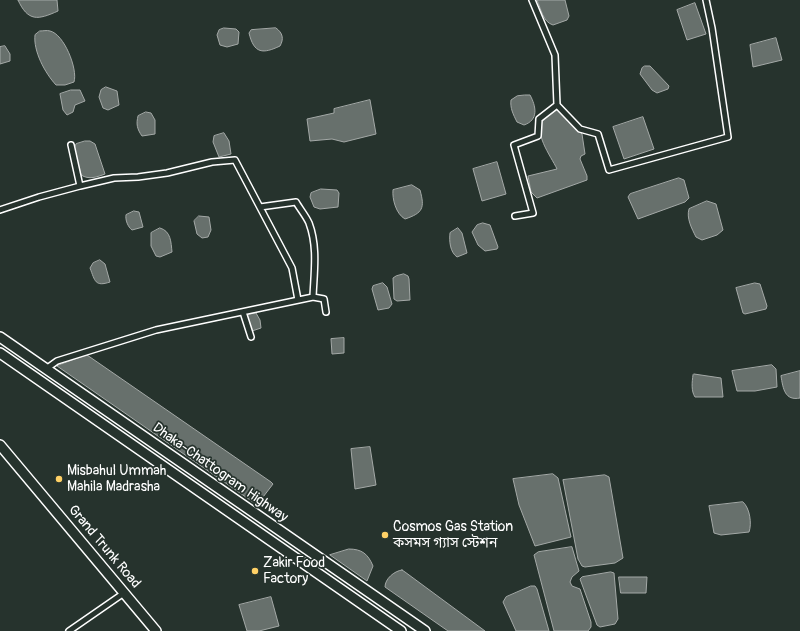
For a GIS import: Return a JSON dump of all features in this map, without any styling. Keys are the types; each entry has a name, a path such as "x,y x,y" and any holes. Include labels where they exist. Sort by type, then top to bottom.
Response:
{"highway":[{"name":"Dhaka-Chattogram Highway","path":"0,337 425,631"},
{"name":"Dhaka-Chattogram Highway","path":"0,353 401,631"},
{"name":"Grand Trunk Road","path":"0,445 156,631"}],"street":[{"path":"532,0 555,55 558,105 580,129 598,134 609,170 728,137 712,28 706,0"},
{"path":"515,216 532,213 514,145 538,136 539,118 558,105"},
{"path":"71,146 80,186"},
{"path":"0,210 38,197 114,178 138,177 167,173 212,162 235,160 292,268 298,300"},
{"path":"260,207 296,202 305,216 314,241 315,268 313,297"},
{"path":"46,369 57,361 156,330 298,300 313,297 324,300 326,312"},
{"path":"243,312 251,337"},
{"path":"69,631 124,593"}],"shaded area":[{"path":"18,0 57,0 58,11 45,16 30,16"},
{"path":"537,0 565,0 569,16 567,20 553,25 547,21"},
{"path":"695,3 706,34 687,40 677,10"},
{"path":"224,28 236,29 239,32 238,44 227,47 220,45 217,35 219,30"},
{"path":"276,28 282,36 280,46 264,51 260,50 254,45 249,33 251,30"},
{"path":"40,31 49,31 55,34 65,45 74,69 74,82 65,85 56,85 48,74 41,62 36,48 35,35"},
{"path":"776,38 782,60 753,67 750,45"},
{"path":"5,46 10,54 10,61 0,64 0,47"},
{"path":"645,66 650,66 669,86 668,89 657,93 652,90 640,74 642,68"},
{"path":"106,87 117,91 119,105 108,110 103,108 99,97 101,90"},
{"path":"71,90 80,90 85,101 75,105 73,112 67,115 63,110 60,94"},
{"path":"530,95 534,104 535,112 532,120 524,125 517,122 512,111 511,100 517,96"},
{"path":"370,100 376,134 344,142 332,139 310,141 307,119 334,113 334,109"},
{"path":"558,109 582,134 585,154 581,156 580,159 587,176 587,180 537,198 531,192 528,176 557,169 547,151 540,130 541,123 545,118"},
{"path":"146,112 151,113 155,120 155,134 142,136 137,126 137,119 138,116"},
{"path":"643,117 654,149 624,159 613,127"},
{"path":"224,133 229,141 231,154 219,157 213,142 214,136"},
{"path":"90,141 95,144 105,174 90,178 81,175 74,148 76,144"},
{"path":"497,162 506,194 482,201 473,169"},
{"path":"679,178 684,180 689,198 685,202 638,219 628,197 630,194"},
{"path":"412,185 420,190 422,206 419,212 405,219 399,214 395,206 393,190"},
{"path":"321,189 337,190 339,193 338,207 320,209 314,207 310,197 311,193"},
{"path":"707,201 716,204 723,230 717,235 702,240 694,234 688,212 689,209"},
{"path":"134,211 139,212 143,227 132,230 127,223 126,215"},
{"path":"199,216 209,217 211,230 208,237 202,238 197,234 194,221"},
{"path":"483,223 490,225 498,247 497,249 485,251 478,245 472,232 477,225"},
{"path":"160,228 164,229 168,234 171,241 172,252 160,257 156,256 151,246 151,233"},
{"path":"458,228 462,233 467,253 457,257 451,249 450,233"},
{"path":"100,260 105,264 110,282 101,284 98,283 93,276 90,268 93,263"},
{"path":"404,274 408,276 409,279 410,300 397,301 394,299 393,278"},
{"path":"383,283 387,287 392,304 389,308 378,310 372,289 373,286"},
{"path":"755,283 760,284 767,306 766,309 745,314 743,313 736,288"},
{"path":"256,313 260,320 261,328 252,331 247,315"},
{"path":"344,338 344,353 332,354 331,339"},
{"path":"87,355 271,482 273,484 260,501 253,502 57,366"},
{"path":"772,365 776,369 777,387 755,391 737,391 732,371"},
{"path":"800,371 800,398 791,398 784,389 781,376"},
{"path":"694,374 721,378 723,397 695,397 692,386"},
{"path":"370,447 376,485 355,489 351,449"},
{"path":"553,474 558,478 571,537 535,546 519,505 513,479"},
{"path":"605,475 609,477 623,558 615,563 585,567 582,566 578,559 563,480"},
{"path":"743,502 750,516 749,532 721,535 714,533 709,506"},
{"path":"572,547 579,571 572,577 570,582 572,586 580,589 591,622 591,627 588,631 554,631 534,555 538,552"},
{"path":"349,549 361,551 367,555 371,562 373,566 367,581 330,555"},
{"path":"402,570 485,631 448,631 385,587 385,584 390,576"},
{"path":"611,572 614,573 618,619 615,624 600,627 597,625 580,579 582,577"},
{"path":"619,577 647,577 646,593 621,593"},
{"path":"531,586 535,586 537,589 549,631 516,631 503,602 506,597"},
{"path":"271,597 279,626 259,631 247,631 239,605"}],"place":[{"name":"Misbahul Ummah Mahila Madrasha","path":"59,479"},
{"name":"Cosmos Gas Station কসমস গ্যাস স্টেশন","path":"385,535"},
{"name":"Zakir Food Factory","path":"255,571"}]}
